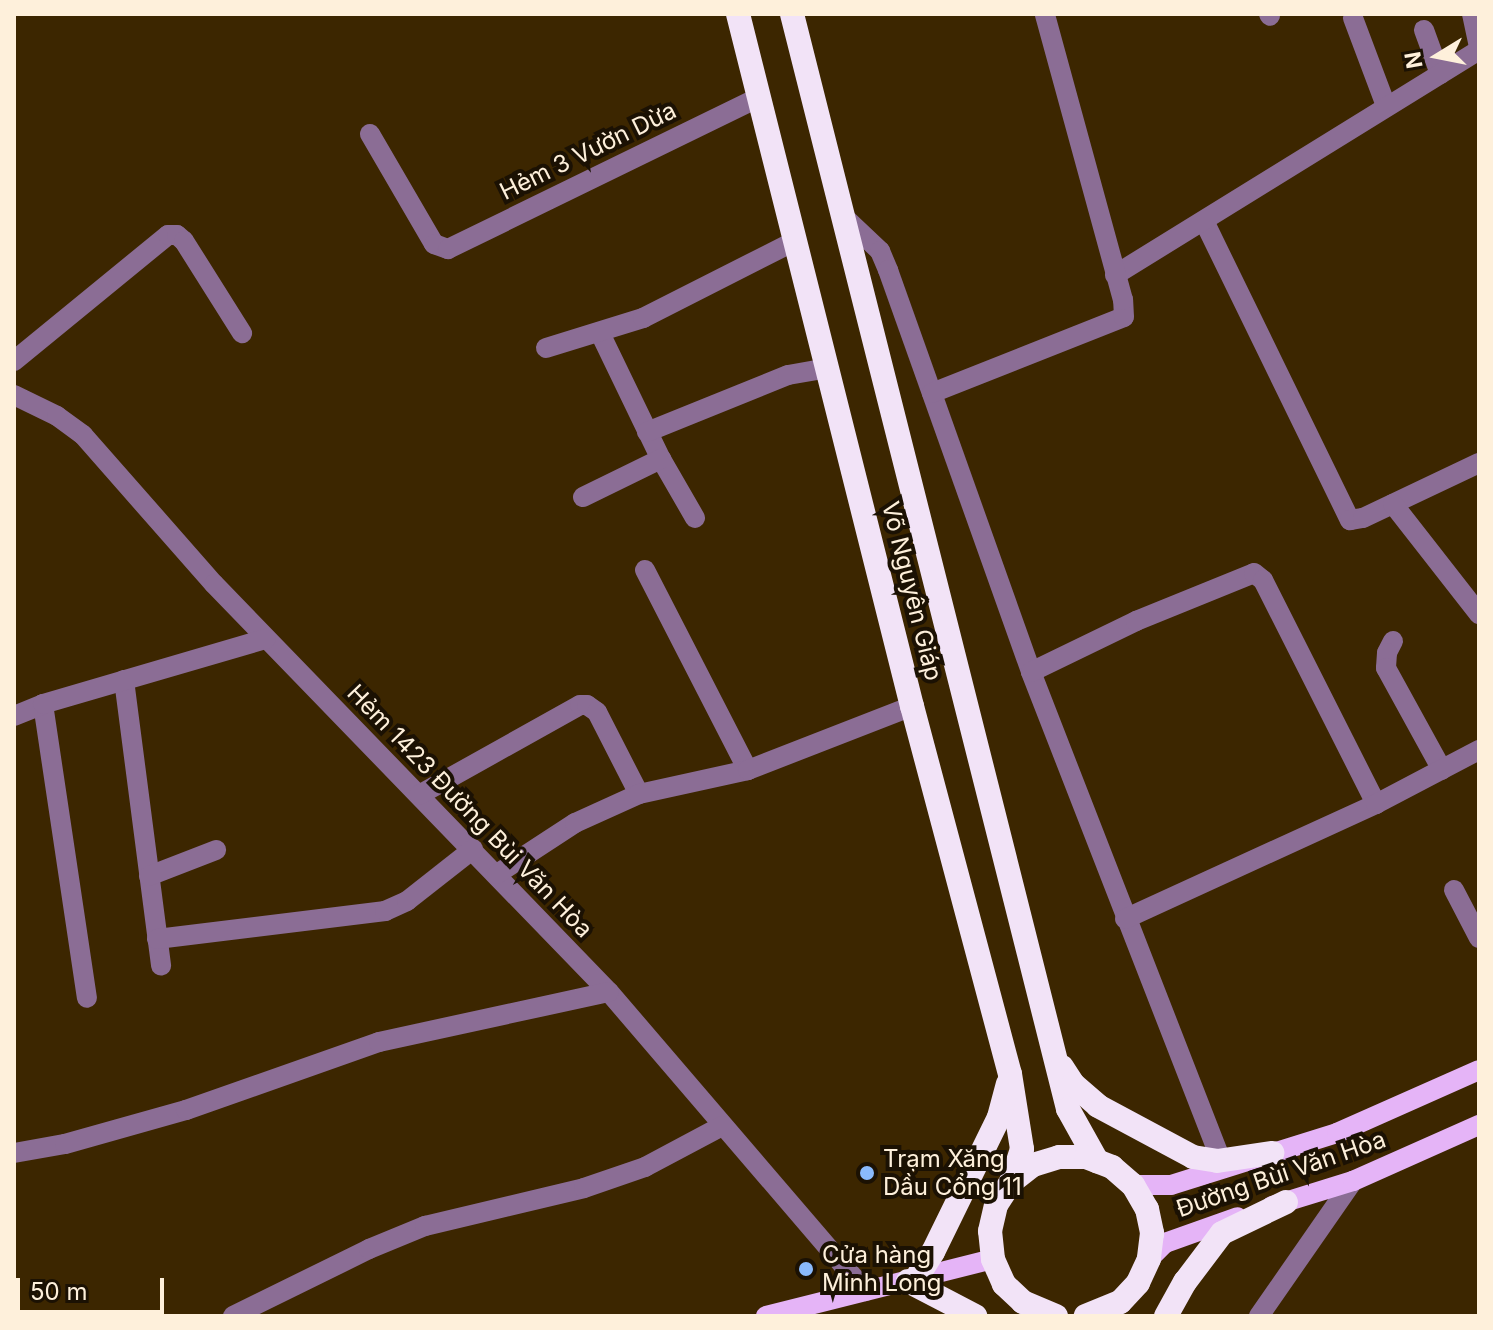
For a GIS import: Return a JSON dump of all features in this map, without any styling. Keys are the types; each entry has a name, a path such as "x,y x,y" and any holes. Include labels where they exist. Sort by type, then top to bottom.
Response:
{"highway":[{"name":"Võ Nguyên Giáp","path":"738,14 912,706 1010,1074 1022,1149 1011,1182 996,1205 990,1231 993,1259"},
{"name":"Võ Nguyên Giáp","path":"792,14 1068,1109 1097,1161"},
{"path":"1056,1058 1073,1084 1098,1106 1193,1157 1221,1160 1272,1153"},
{"path":"975,1316 912,1280 933,1252 999,1117 1010,1074"},
{"path":"1011,1182 1033,1165 1059,1157 1097,1161 1112,1167 1133,1185 1147,1209 1152,1233 1149,1259 1134,1287 1120,1302 1086,1316"},
{"path":"1166,1316 1185,1282 1222,1233 1286,1202"},
{"path":"993,1259 1004,1284 1023,1302 1054,1316"},
{"path":"1128,1316 1134,1287"}],"main road":[{"name":"Đường Bùi Văn Hòa","path":"1133,1185 1171,1185 1337,1133 1479,1070"},
{"name":"Đường Bùi Văn Hòa","path":"1149,1259 1165,1243 1187,1233 1353,1181 1479,1125"},
{"path":"766,1316 788,1313 993,1259"}],"street":[{"path":"932,393 1124,317 1123,300 1045,14"},
{"path":"1115,275 1479,48 1472,14"},
{"path":"1353,18 1386,106"},
{"path":"1424,30 1440,74"},
{"name":"Hẻm 3 Vườn Dừa","path":"370,134 434,244 440,249 462,242 759,97"},
{"path":"843,216 880,251 1031,672 1221,1160"},
{"path":"1204,221 1350,520 1363,518 1479,463"},
{"path":"14,361 168,235 177,235 184,241 242,333"},
{"path":"546,348 643,318 795,241"},
{"path":"600,333 647,432 695,518"},
{"path":"647,432 788,375 827,368"},
{"name":"Hẻm 1423 Đường Bùi Văn Hòa","path":"14,395 57,416 83,435 266,639 609,992 865,1291"},
{"path":"583,497 661,459"},
{"path":"1393,504 1479,614"},
{"path":"645,570 748,770"},
{"path":"1031,672 1136,621 1254,573 1263,580 1376,804"},
{"path":"14,716 43,704 266,639"},
{"path":"1393,641 1387,653 1386,668 1442,770"},
{"path":"124,680 161,966"},
{"path":"43,704 87,998"},
{"path":"419,795 580,705 597,712 639,794"},
{"path":"497,874 575,823 639,794 748,770 912,706"},
{"path":"1125,919 1376,804 1479,750"},
{"path":"157,939 385,911 407,901 446,874 473,849"},
{"path":"149,876 216,850"},
{"path":"1454,890 1479,938"},
{"path":"14,1153 65,1144 186,1110 379,1042 609,992"},
{"path":"233,1316 369,1249 425,1226 584,1188 645,1167 722,1126"},
{"path":"1259,1316 1353,1181"}],"place":[{"name":"Trạm Xăng Dầu Cổng 11","path":"867,1173"},
{"name":"Cửa hàng Minh Long","path":"806,1269"}]}
